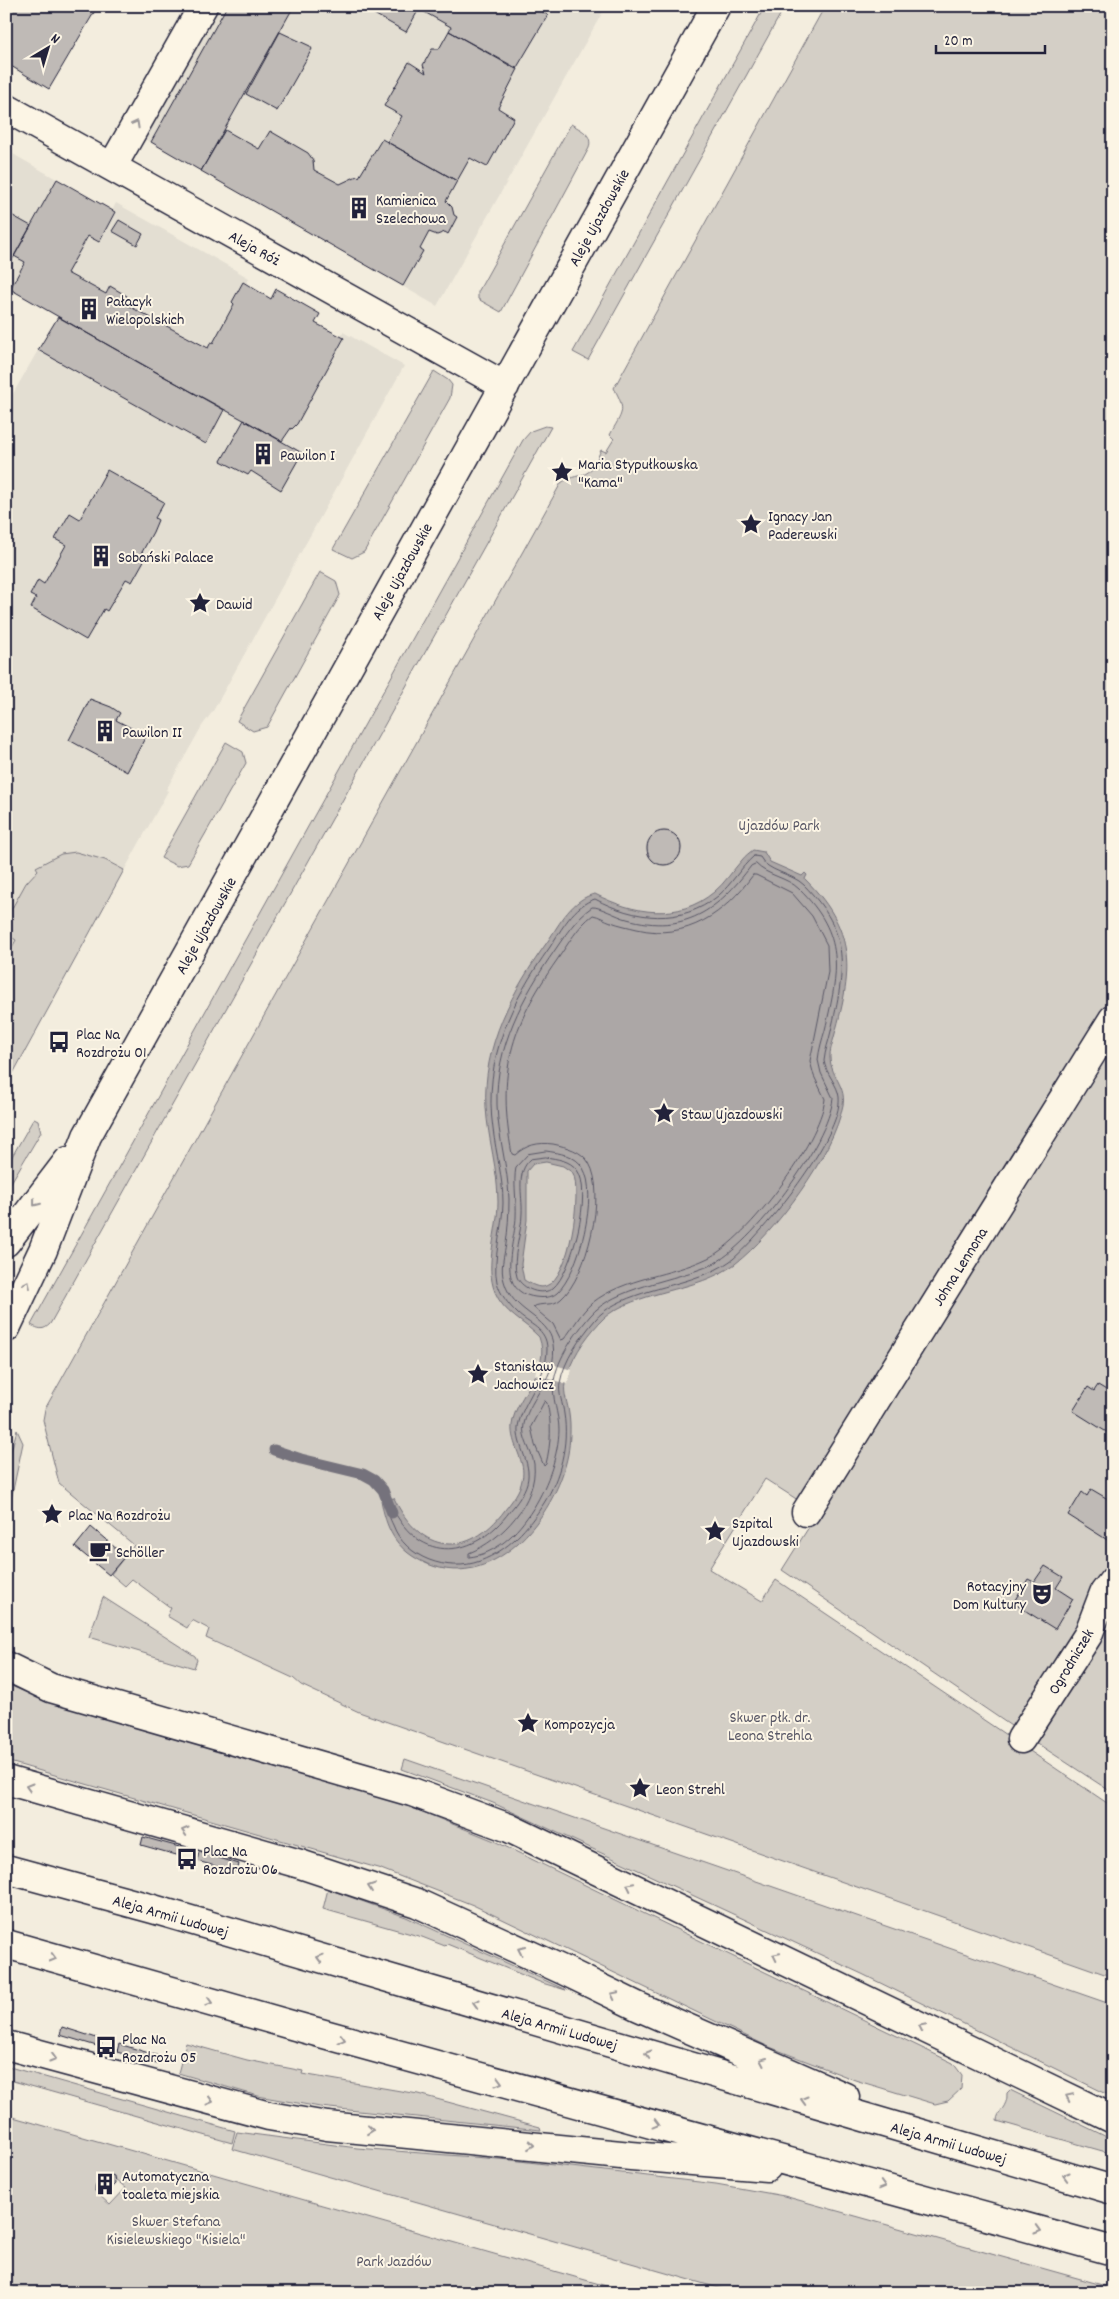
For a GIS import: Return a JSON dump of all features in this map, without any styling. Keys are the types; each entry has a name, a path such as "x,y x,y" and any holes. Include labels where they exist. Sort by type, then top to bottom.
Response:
{"main road":[{"path":"112,167 202,6"},
{"name":"Aleje Ujazdowskie","path":"87,1136 716,6"},
{"name":"Aleja Róż","path":"6,108 505,386"},
{"name":"Johna Lennona","path":"806,1512 1109,1033"},
{"path":"6,1242 87,1136"},
{"path":"6,1328 43,1250 87,1136"},
{"name":"Ogrodniczek","path":"1020,1739 1088,1635 1104,1593 1113,1581"},
{"path":"6,1666 51,1688 412,1792 509,1828 1113,2119"},
{"path":"6,1780 300,1864 417,1903 565,1970 639,2007 952,2143"},
{"name":"Aleja Armii Ludowej","path":"6,1869 153,1909 1113,2190"},
{"path":"6,1944 295,2026 1113,2251"},
{"path":"6,2045 269,2116 308,2123 631,2156 835,2173"}],"shaded area":[{"path":"213,6 606,6 437,306 140,136"},
{"path":"6,150 112,211 116,203 230,267 249,278 246,284 270,299 276,289 320,314 315,323 340,336 343,332 404,366 213,711 202,726 166,790 168,791 6,1085 6,406 57,317 6,287"}],"green space":[{"path":"765,6 785,6 588,360 573,352"},
{"name":"Ujazdów Park","path":"825,6 1113,6 1113,1001 1040,1119 1033,1120 1015,1148 863,1393 865,1400 801,1502 765,1479 709,1569 762,1601 776,1580 1113,1807 1113,1977 359,1712 301,1685 293,1678 206,1638 209,1629 192,1620 187,1628 167,1616 171,1608 132,1579 125,1586 111,1574 134,1545 59,1483 43,1420 45,1409 561,483 591,470 601,450 606,452 614,439 610,435 620,416 622,407 614,388"},
{"path":"571,124 588,136 589,148 501,312 478,299 478,292"},
{"path":"434,371 452,385 450,398 364,552 352,558 333,549"},
{"path":"545,426 551,427 50,1324 45,1328 36,1328 31,1325 523,440 531,431"},
{"path":"320,572 336,581 340,595 267,727 253,731 237,721"},
{"path":"226,742 243,752 246,763 188,864 177,866 161,858"},
{"path":"76,852 105,860 124,870 10,1079 6,1076 6,958 16,940 6,934 6,919 26,883 38,870 36,867 61,854"},
{"path":"1113,1059 1113,1566 1097,1591 1073,1644 1017,1730 782,1570 1101,1061"},
{"path":"34,1118 38,1120 41,1132 6,1191 6,1167"},
{"path":"17,1430 23,1443 6,1523 6,1468"},
{"path":"1113,1594 1113,1793 1029,1738"},
{"path":"103,1597 195,1656 197,1660 194,1668 89,1637"},
{"path":"6,1684 58,1705 288,1769 398,1802 492,1840 953,2063 962,2075 961,2089 948,2101 935,2104 855,2080 767,2046 473,1905 381,1869 6,1761"},
{"path":"405,1759 1113,2005 1113,2097 862,1974 493,1803 402,1769"},
{"path":"328,1889 406,1917 566,1990 542,1983 447,1944 445,1946 422,1937 323,1909"},
{"path":"186,2043 247,2060 303,2071 302,2074 418,2094 540,2127 541,2130 320,2107 258,2096 178,2073"},
{"path":"6,2066 235,2131 232,2143 6,2079"},
{"path":"1010,2090 1113,2140 1113,2154 997,2121 1006,2102 1007,2093"},
{"path":"6,2115 631,2293 6,2293","holes":["109,2174 126,2188 110,2205 97,2193 95,2187 104,2176"]},
{"path":"237,2132 357,2148 511,2160 716,2184 784,2196 1113,2288 1113,2293 736,2293 232,2149"}],"water":[{"name":"Staw Ujazdowski","path":"753,850 764,852 770,862 802,876 805,873 807,875 805,879 823,899 836,919 843,938 846,978 830,1057 833,1071 842,1090 843,1105 828,1146 800,1192 784,1213 750,1251 735,1264 722,1272 688,1286 646,1297 620,1307 600,1322 589,1335 574,1358 565,1384 570,1434 568,1454 561,1478 550,1502 535,1525 516,1545 495,1560 472,1568 447,1569 421,1561 404,1550 393,1536 386,1520 381,1500 394,1498 405,1517 417,1531 431,1540 445,1544 460,1543 476,1537 491,1526 518,1492 521,1484 522,1466 513,1439 512,1425 515,1413 541,1361 542,1350 539,1337 509,1312 499,1300 492,1282 491,1259 498,1202 487,1120 486,1085 489,1062 502,1019 523,979 562,920 573,906 587,896 595,894 625,906 656,912 686,908 700,902 714,892 744,857","holes":["546,1162 563,1166 573,1173 575,1183 576,1198 572,1234 562,1268 554,1280 543,1287 524,1280 521,1264 527,1220 527,1171 533,1164"]}],"pier":[{"path":"538,1360 572,1370 567,1384 535,1375"}],"building":[{"path":"6,6 84,6 91,10 93,7 96,9 49,89 6,63"},
{"path":"227,6 294,6 201,171 151,142"},
{"path":"360,6 532,6 548,15 516,69 449,31 451,27 419,9 406,32"},
{"path":"449,31 518,69 498,108 514,118 487,167 470,158 457,181 387,142 402,116 384,106 409,62 426,73 423,65 432,49 439,49"},
{"path":"280,32 310,46 312,49 277,111 246,94"},
{"name":"Kamienica Szelechowa","path":"225,130 259,149 270,131 308,153 313,160 314,170 340,184 357,176 359,177 382,139 457,181 446,201 452,207 454,215 457,217 448,234 445,232 437,235 429,232 420,249 423,251 403,286 201,171"},
{"name":"Pałacyk Wielopolskich","path":"57,179 115,212 99,242 88,236 67,273 106,294 110,286 127,296 123,303 208,348 211,342 213,343 234,304 232,302 243,282 271,299 276,289 320,314 315,323 344,338 297,424 291,428 282,441 10,289 25,262 14,256"},
{"path":"6,212 31,226 6,271"},
{"path":"119,220 143,234 137,245 112,231"},
{"path":"58,317 224,410 206,444 38,350"},
{"name":"Pawilon I","path":"244,420 302,453 281,490 251,471 248,475 221,461"},
{"name":"Sobański Palace","path":"107,470 164,502 155,518 158,520 153,532 141,554 146,557 132,582 126,579 107,611 104,609 86,640 31,608 36,598 30,595 38,580 44,584 66,545 55,539 70,513 80,519"},
{"name":"Pawilon II","path":"90,699 111,707 120,713 116,720 146,736 127,772 69,740"},
{"path":"664,831 676,836 681,848 676,860 664,865 652,860 647,848 652,836"},
{"path":"1098,1385 1113,1394 1113,1436 1073,1411 1088,1387 1094,1391"},
{"path":"1091,1489 1113,1502 1113,1534 1109,1541 1068,1515 1082,1492 1087,1496"},
{"name":"Schöller","path":"91,1527 125,1556 109,1575 75,1547"},
{"name":"Rotacyjny Dom Kultury","path":"1045,1566 1063,1577 1056,1588 1073,1599 1055,1629 1013,1603 1028,1579 1034,1582"},
{"path":"143,1837 183,1848 180,1856 141,1845"},
{"path":"199,1852 239,1864 237,1872 197,1861"},
{"path":"62,2027 103,2040 100,2047 60,2035"},
{"path":"119,2044 159,2056 157,2064 117,2052"},
{"name":"Automatyczna toaleta miejskia","path":"109,2174 114,2176 115,2184 105,2194 99,2194 95,2191 96,2185"}],"waterway":[{"path":"274,1450 301,1459 363,1474 374,1480 383,1490 392,1513"}],"place":[{"name":"Kamienica Szelechowa","path":"359,208"},
{"name":"Pałacyk Wielopolskich","path":"89,309"},
{"name":"Pawilon I","path":"263,454"},
{"name":"Maria Stypułkowska \"Kama\"","path":"562,472"},
{"name":"Ignacy Jan Paderewski","path":"751,524"},
{"name":"Sobański Palace","path":"101,556"},
{"name":"Dawid","path":"200,603"},
{"name":"Pawilon II","path":"105,731"},
{"name":"Plac Na Rozdrożu 01","path":"59,1042"},
{"name":"Staw Ujazdowski","path":"664,1113"},
{"name":"Stanisław Jachowicz","path":"478,1374"},
{"name":"Plac Na Rozdrożu","path":"52,1514"},
{"name":"Szpital Ujazdowski","path":"715,1531"},
{"name":"Schöller","path":"100,1551"},
{"name":"Rotacyjny Dom Kultury","path":"1042,1594"},
{"name":"Kompozycja","path":"528,1723"},
{"name":"Leon Strehl","path":"640,1788"},
{"name":"Plac Na Rozdrożu 06","path":"187,1859"},
{"name":"Plac Na Rozdrożu 05","path":"106,2047"},
{"name":"Automatyczna toaleta miejskia","path":"105,2184"}],"park label":[{"name":"Skwer płk. dr. Leona Strehla","path":"770,1725"},
{"name":"Skwer Stefana Kisielewskiego \"Kisiela\"","path":"176,2229"},
{"name":"Park Jazdów","path":"394,2260"}]}
